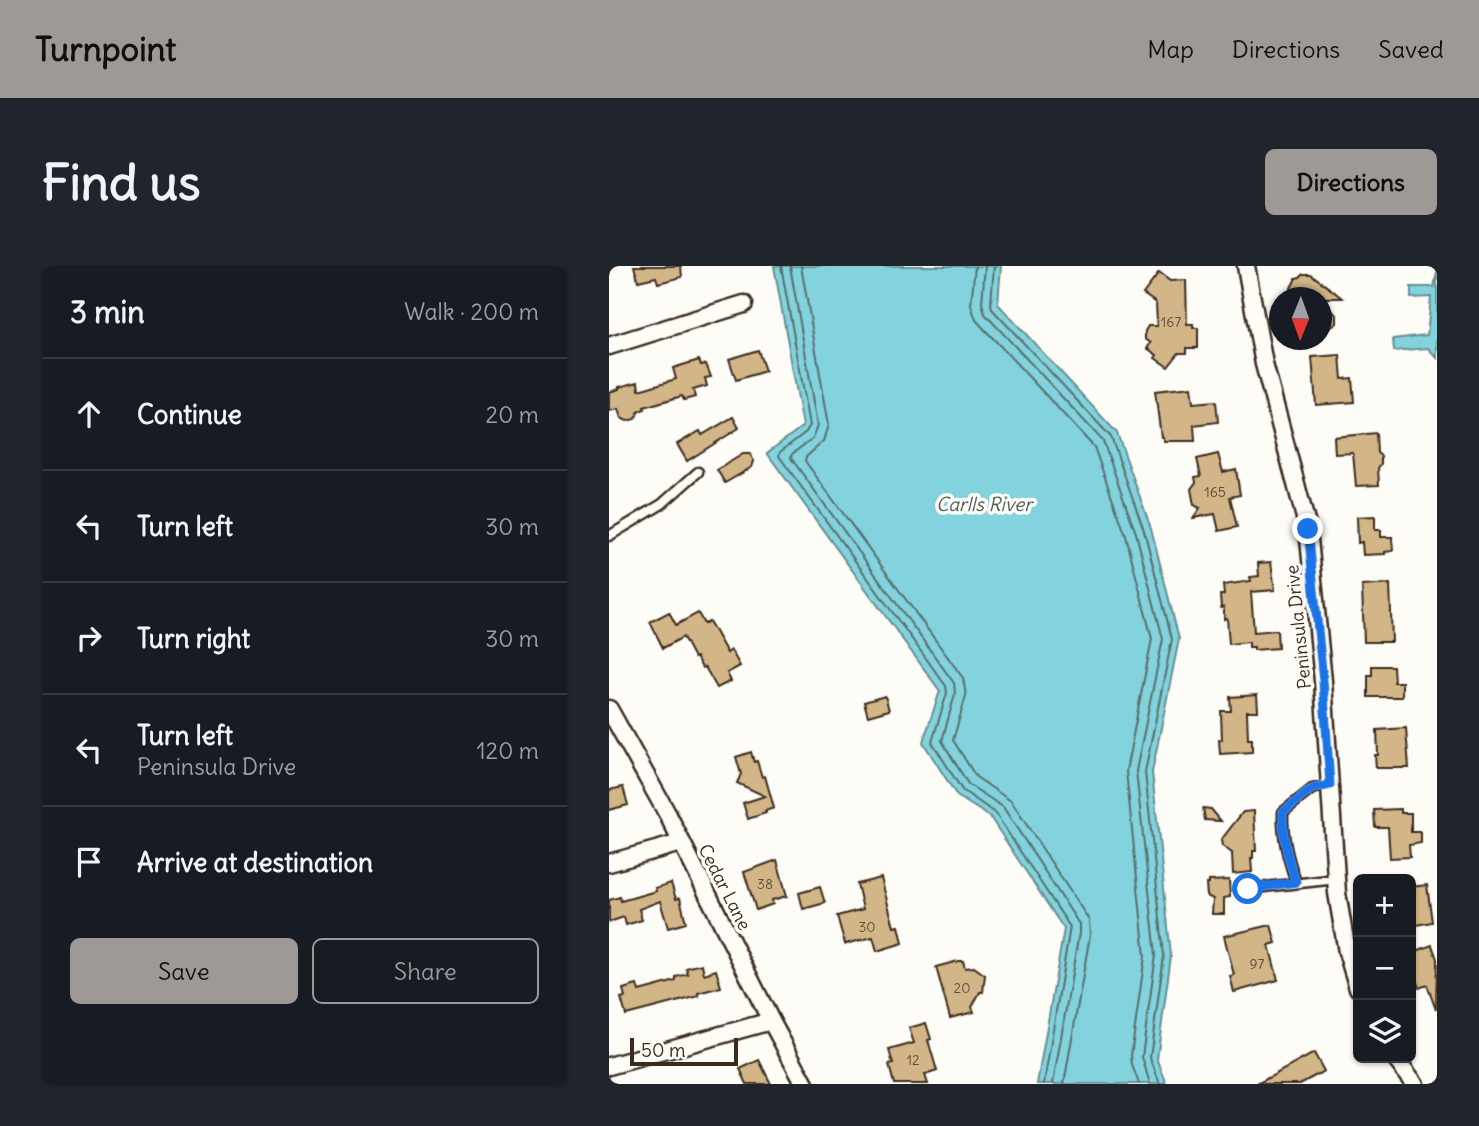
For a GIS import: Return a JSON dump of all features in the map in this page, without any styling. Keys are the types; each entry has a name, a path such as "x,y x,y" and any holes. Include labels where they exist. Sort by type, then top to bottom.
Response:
{"street":[{"name":"Peninsula Drive","path":"1246,266 1264,363 1308,529 1323,681 1336,879 1347,952 1353,972"},
{"path":"609,346 744,304"},
{"name":"Cedar Lane","path":"609,709 668,815 805,1084"},
{"path":"609,863 681,843"},
{"path":"609,1066 771,1021"},
{"path":"1399,1063 1415,1084"}],"lane":[{"path":"609,536 661,504 698,472"},
{"path":"1296,882 1285,848 1283,812 1312,789 1330,785"},
{"path":"1248,889 1336,879"}],"water":[{"name":"Carlls River","path":"774,266 1001,266 998,304 1117,433 1151,528 1179,639 1152,772 1171,956 1157,1059 1167,1084 1037,1084 1064,929 990,817 957,796 923,742 940,691 767,453 803,426"},
{"path":"1437,272 1437,358 1428,348 1394,351 1393,339 1427,335 1431,297 1411,298 1411,287 1434,287"}],"building":[{"path":"634,266 681,266 682,277 658,283 656,277 638,281"},
{"path":"1159,273 1170,281 1186,280 1187,324 1198,328 1198,348 1187,348 1187,353 1179,353 1168,367 1155,358 1157,355 1147,348 1151,343 1145,339 1148,326 1157,326 1156,303 1143,294"},
{"path":"1303,274 1311,274 1328,287 1292,287 1296,278"},
{"path":"1332,290 1342,298 1332,298"},
{"path":"1332,310 1337,316 1337,323 1333,326"},
{"path":"758,350 765,371 736,380 729,359"},
{"path":"1340,355 1342,379 1352,378 1354,402 1316,405 1312,357"},
{"path":"699,360 701,365 706,364 711,377 705,378 707,386 693,390 695,397 684,400 682,396 644,407 635,419 627,421 621,418 618,409 609,411 609,392 638,382 639,390 676,379 673,368"},
{"path":"1191,387 1193,403 1216,401 1218,422 1194,425 1195,441 1164,441 1161,437 1155,391"},
{"path":"733,417 739,428 687,461 677,444 700,431 702,435"},
{"path":"1376,433 1377,453 1381,456 1378,468 1379,485 1356,486 1353,453 1335,454 1334,437"},
{"path":"743,454 750,454 754,461 752,467 725,483 717,470"},
{"path":"1218,454 1223,472 1236,469 1240,495 1230,497 1237,527 1219,531 1215,514 1193,518 1200,508 1194,505 1191,489 1196,482 1195,477 1201,476 1197,459"},
{"path":"1375,516 1375,530 1381,530 1381,537 1392,537 1393,551 1363,555 1362,542 1358,543 1357,517"},
{"path":"1271,562 1275,590 1251,592 1254,632 1277,630 1278,648 1254,650 1254,647 1249,647 1249,642 1229,644 1227,618 1224,619 1224,607 1221,608 1220,595 1224,595 1223,585 1251,581 1250,577 1259,576 1258,563"},
{"path":"1390,584 1392,642 1364,642 1362,586"},
{"path":"669,612 676,625 698,613 704,624 709,621 727,653 731,650 740,666 727,673 731,681 717,688 705,667 702,668 696,657 694,658 683,637 663,648 650,622"},
{"path":"1372,666 1393,666 1394,682 1402,682 1402,697 1368,697 1368,675 1372,675"},
{"path":"1257,695 1258,711 1247,711 1248,739 1252,739 1252,752 1220,754 1221,711 1231,711 1230,697"},
{"path":"885,696 889,710 868,716 864,702"},
{"path":"1406,728 1409,768 1376,768 1377,730"},
{"path":"751,752 762,777 765,776 774,808 748,819 743,803 765,796 737,783 741,774 736,757"},
{"path":"623,787 628,805 609,810 609,790"},
{"path":"1203,808 1211,809 1221,821 1205,820"},
{"path":"1401,809 1401,813 1411,813 1411,832 1421,832 1421,843 1409,845 1410,857 1390,858 1388,827 1375,827 1374,810"},
{"path":"1254,811 1256,851 1253,851 1251,858 1252,872 1233,874 1232,853 1222,846 1221,840 1243,812"},
{"path":"777,860 787,896 772,900 773,904 756,910 744,872"},
{"path":"881,878 894,927 899,926 903,943 877,951 873,937 845,944 837,916 863,909 857,884"},
{"path":"1229,880 1230,897 1224,898 1224,914 1212,914 1213,899 1207,896 1206,884 1209,884 1209,881"},
{"path":"671,883 676,899 680,898 686,923 668,928 660,901 639,909 642,920 626,925 624,917 609,922 609,900 620,897 621,901 656,891 655,888"},
{"path":"1427,885 1432,922 1416,925 1416,886"},
{"path":"820,887 825,903 803,909 799,893"},
{"path":"1271,925 1276,943 1269,945 1278,980 1234,992 1230,976 1234,975 1224,936"},
{"path":"1432,945 1437,959 1436,1010 1427,985 1419,988 1416,980 1416,951"},
{"path":"963,961 965,968 974,967 985,975 983,992 980,992 972,1007 974,1012 950,1018 936,967"},
{"path":"702,964 704,974 716,970 721,987 698,993 699,996 626,1015 621,998 625,997 623,989 637,985 639,991 676,981 676,977 688,974 686,968"},
{"path":"926,1023 937,1071 925,1075 928,1084 894,1084 889,1065 893,1064 889,1050 914,1043 909,1028"},
{"path":"1314,1053 1324,1071 1300,1084 1257,1084"},
{"path":"759,1060 771,1084 747,1084 740,1069"}],"route":[{"path":"1248,889 1296,882 1287,858 1282,828 1283,812 1312,789 1330,785 1308,529"}]}
